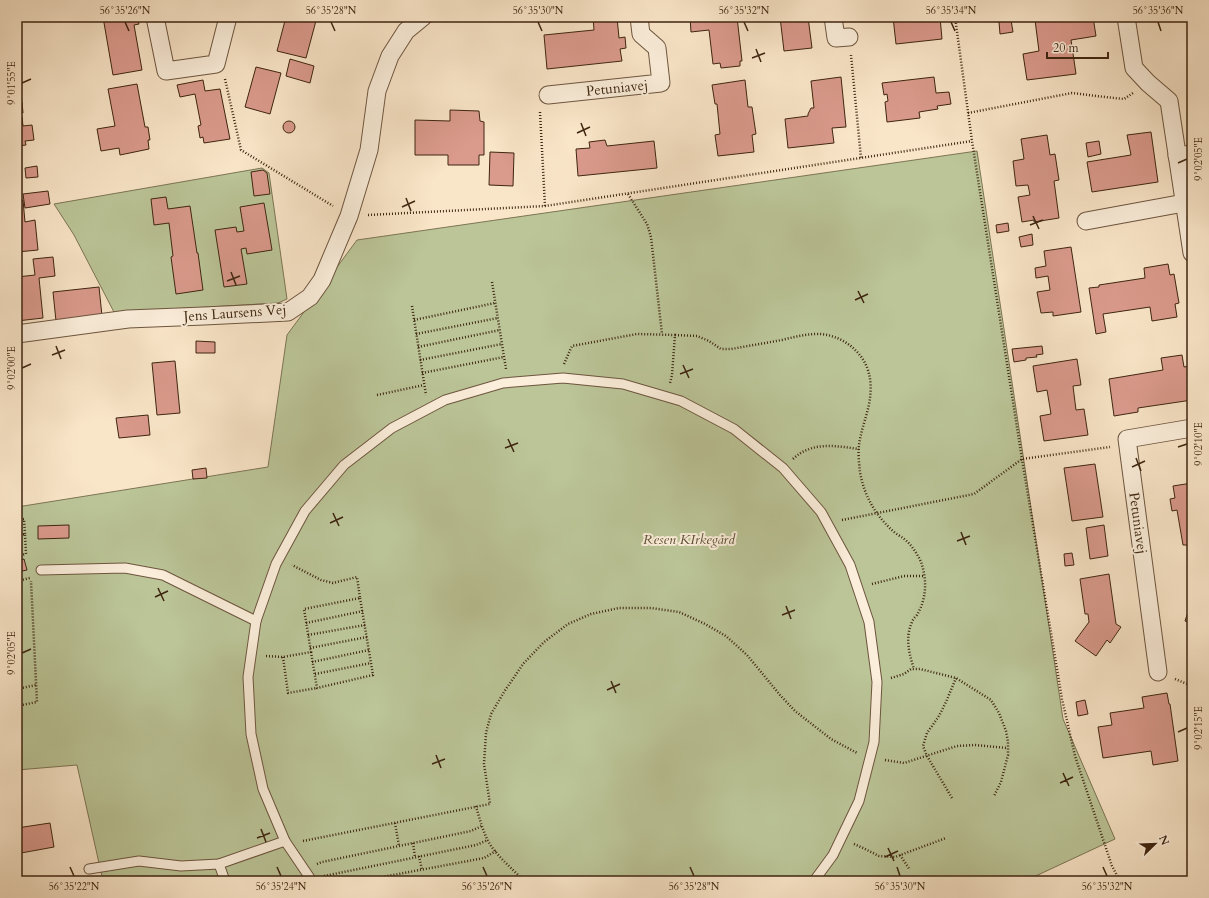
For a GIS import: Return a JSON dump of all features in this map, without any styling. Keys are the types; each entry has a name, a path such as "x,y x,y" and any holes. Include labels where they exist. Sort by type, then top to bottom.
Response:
{"street":[{"path":"155,17 166,71 216,64 228,17"},
{"name":"Jens Laursens Vej","path":"17,334 128,319 288,312 310,297 322,280 349,216 369,150 377,91 390,56 406,31 423,17"},
{"name":"Petuniavej","path":"548,95 661,83 657,48 641,34 639,17"},
{"path":"833,17 836,38 849,37"},
{"path":"1126,17 1134,68 1148,83 1169,101 1185,155 1184,204 1192,253"},
{"path":"1086,221 1184,204"},
{"path":"1127,439 1192,428"},
{"name":"Petuniavej","path":"1127,439 1158,672"}],"lane":[{"path":"312,881 286,843 263,789 251,734 248,677 256,621 278,559 305,511 344,465 392,428 445,400 503,383 565,378 623,384 665,396 681,401 734,429 783,468 820,512 850,565 869,622 877,682 874,742 858,801 833,855 814,881"},
{"path":"41,570 125,568 163,575 256,621"},
{"path":"89,869 139,861 181,866 220,864 286,843"},
{"path":"220,864 225,881"}],"path":[{"path":"955,17 972,141 1022,459 1065,713 1075,756 1112,866 1120,881"},
{"path":"849,37 861,158"},
{"path":"216,64 223,70 241,150 349,216 545,206 972,141"},
{"path":"968,113 1072,92 1124,99 1148,83"},
{"path":"545,206 540,108 548,95"},
{"path":"628,193 647,224 651,237 662,334"},
{"path":"492,282 508,383"},
{"path":"414,320 495,304"},
{"path":"412,306 428,409"},
{"path":"416,334 498,318"},
{"path":"418,346 500,330"},
{"path":"565,378 564,365 572,346 637,334 697,336 709,341 721,349 731,349 804,335 819,334 846,342 857,351 869,373 870,385 870,399 859,446 862,483 867,497 876,514 894,532 905,539 914,549 921,562 925,576 926,589 917,614 912,621 908,643 909,655 914,669"},
{"path":"665,396 672,375 674,335"},
{"path":"420,360 502,344"},
{"path":"422,373 504,356"},
{"path":"377,395 424,385"},
{"path":"827,524 974,494 1022,459 1115,447 1127,439"},
{"path":"783,468 799,454 813,448 831,445 859,448"},
{"path":"17,520 24,519 26,554 17,556"},
{"path":"17,535 25,534"},
{"path":"278,559 321,580 333,583 357,577 373,675 318,688 288,693 283,656"},
{"path":"858,588 904,576 925,576"},
{"path":"17,706 37,702 31,578"},
{"path":"318,688 312,662 304,609 360,598"},
{"path":"286,843 490,804 484,764 486,733 491,714 504,692 523,664 544,642 568,624 591,614 619,608 651,608 680,612 726,636 747,655 795,711 831,739 870,758 904,763 957,746 976,745 1007,748"},
{"path":"306,623 362,611"},
{"path":"308,636 365,625"},
{"path":"310,648 367,637"},
{"path":"312,662 368,650"},
{"path":"252,655 283,656 311,652"},
{"path":"315,674 371,663"},
{"path":"877,682 904,674 911,669 920,669 956,678 991,700 999,713 1006,731 1008,742 1008,754 1000,782 994,796"},
{"path":"952,798 922,746 927,733 939,716 946,702 956,678"},
{"path":"17,689 36,685"},
{"path":"476,806 488,840 496,851 524,881"},
{"path":"395,823 399,846"},
{"path":"306,872 316,864 322,862 471,832 482,826"},
{"path":"840,840 863,848 879,856 895,857 946,838"},
{"path":"318,881 329,874 420,856 488,840"},
{"path":"413,843 415,857"},
{"path":"361,881 484,858 496,851"},
{"path":"900,855 910,870"},
{"path":"420,856 422,870"}],"green space":[{"name":"Resen KIrkegård","path":"977,151 1063,719 1115,839 1025,881 103,881 77,765 17,770 17,507 268,467 287,335 357,240"},
{"path":"262,168 269,173 287,299 278,303 137,311 115,314 74,235 54,204"}],"building":[{"path":"103,17 137,17 139,24 134,25 142,70 113,75"},
{"path":"286,17 317,17 306,58 277,51"},
{"path":"593,17 617,17 619,38 625,37 626,48 620,49 622,61 547,69 544,35 594,30"},
{"path":"690,17 737,17 742,61 740,61 740,66 721,68 720,63 713,64 709,30 691,32"},
{"path":"780,17 808,17 812,48 784,51"},
{"path":"893,17 940,17 942,39 896,44"},
{"path":"1054,17 1093,17 1096,36 1071,40 1076,74 1027,80 1023,54 1039,51 1035,20"},
{"path":"1011,20 1013,32 1000,34 999,22"},
{"path":"290,59 314,66 310,83 286,76"},
{"path":"256,67 281,73 270,114 245,107"},
{"path":"841,77 846,127 832,128 834,143 788,148 785,119 808,116 811,108 814,108 811,81"},
{"path":"934,77 936,93 949,92 951,104 937,106 938,109 919,112 920,118 887,122 885,102 888,101 887,94 884,95 882,83"},
{"path":"203,80 205,91 220,89 230,139 204,143 203,137 200,138 198,126 201,125 195,94 180,97 177,85"},
{"path":"745,80 748,107 752,107 756,134 752,135 754,152 718,156 715,135 720,134 717,104 715,104 712,85"},
{"path":"137,84 145,127 148,127 150,140 148,140 149,149 120,155 119,148 101,151 97,129 115,126 108,89"},
{"path":"22,102 23,113 17,113 17,103"},
{"path":"450,110 479,111 480,121 484,122 484,155 479,155 479,165 448,165 448,155 415,155 415,120 450,121"},
{"path":"17,117 22,117 23,126 32,125 34,140 25,141 26,145 17,146"},
{"path":"287,121 291,121 295,127 291,133 287,133 283,129 283,125"},
{"path":"1151,132 1158,182 1092,192 1087,162 1131,155 1127,135"},
{"path":"1047,135 1050,155 1055,154 1059,180 1054,181 1059,218 1034,222 1034,220 1022,222 1018,197 1030,195 1028,185 1016,186 1013,161 1024,159 1021,139"},
{"path":"605,140 607,146 654,141 657,168 578,176 576,149 590,148 589,142"},
{"path":"1099,141 1101,154 1088,157 1086,143"},
{"path":"490,152 514,153 513,186 489,185"},
{"path":"37,166 38,177 26,178 25,168"},
{"path":"17,167 19,188 17,188"},
{"path":"263,170 267,173 270,194 254,196 251,172"},
{"path":"48,191 50,204 25,208 23,194"},
{"path":"166,197 168,209 190,206 203,290 176,294 171,257 173,256 169,223 154,225 151,199"},
{"path":"23,200 25,222 35,220 38,250 17,252 17,201"},
{"path":"264,203 272,250 247,254 246,248 241,249 247,284 224,287 215,230 236,227 237,232 244,231 240,207"},
{"path":"1008,223 1009,231 997,233 996,225"},
{"path":"1032,234 1033,245 1021,247 1019,237"},
{"path":"1071,247 1081,312 1053,316 1053,312 1041,313 1037,292 1050,290 1048,276 1036,278 1035,268 1046,266 1044,251"},
{"path":"53,257 55,276 39,278 43,318 17,321 17,277 35,275 33,259"},
{"path":"1168,264 1170,275 1174,274 1179,303 1175,304 1177,317 1152,321 1150,307 1103,314 1106,332 1096,334 1089,288 1145,278 1144,268"},
{"path":"99,287 102,316 56,321 53,292"},
{"path":"196,341 215,342 215,353 196,353"},
{"path":"1042,346 1043,354 1036,355 1037,357 1026,358 1026,360 1014,362 1012,349"},
{"path":"1182,355 1184,367 1190,366 1192,378 1192,400 1138,408 1138,412 1114,416 1109,379 1163,370 1161,358"},
{"path":"1077,359 1081,385 1073,386 1076,410 1084,409 1088,435 1044,441 1040,416 1051,414 1047,390 1037,392 1033,366"},
{"path":"175,361 180,413 157,415 152,363"},
{"path":"148,415 150,435 119,438 116,418"},
{"path":"1095,464 1103,517 1072,521 1064,468"},
{"path":"206,468 207,478 193,479 192,470"},
{"path":"1192,483 1192,550 1188,550 1187,545 1183,545 1177,510 1172,511 1170,499 1175,498 1173,486"},
{"path":"69,525 69,538 38,539 38,526"},
{"path":"1104,525 1108,556 1090,559 1086,528"},
{"path":"1072,553 1074,565 1065,566 1064,554"},
{"path":"24,559 27,570 17,572 17,561"},
{"path":"1109,574 1116,624 1121,627 1110,643 1107,640 1096,656 1075,641 1089,622 1088,614 1085,614 1080,579"},
{"path":"1192,600 1192,624 1185,621"},
{"path":"1167,693 1170,704 1178,761 1153,765 1151,751 1103,758 1098,727 1112,725 1110,713 1144,708 1142,697"},
{"path":"1085,700 1088,714 1078,716 1076,702"},
{"path":"50,823 54,847 21,853 17,828"}]}
